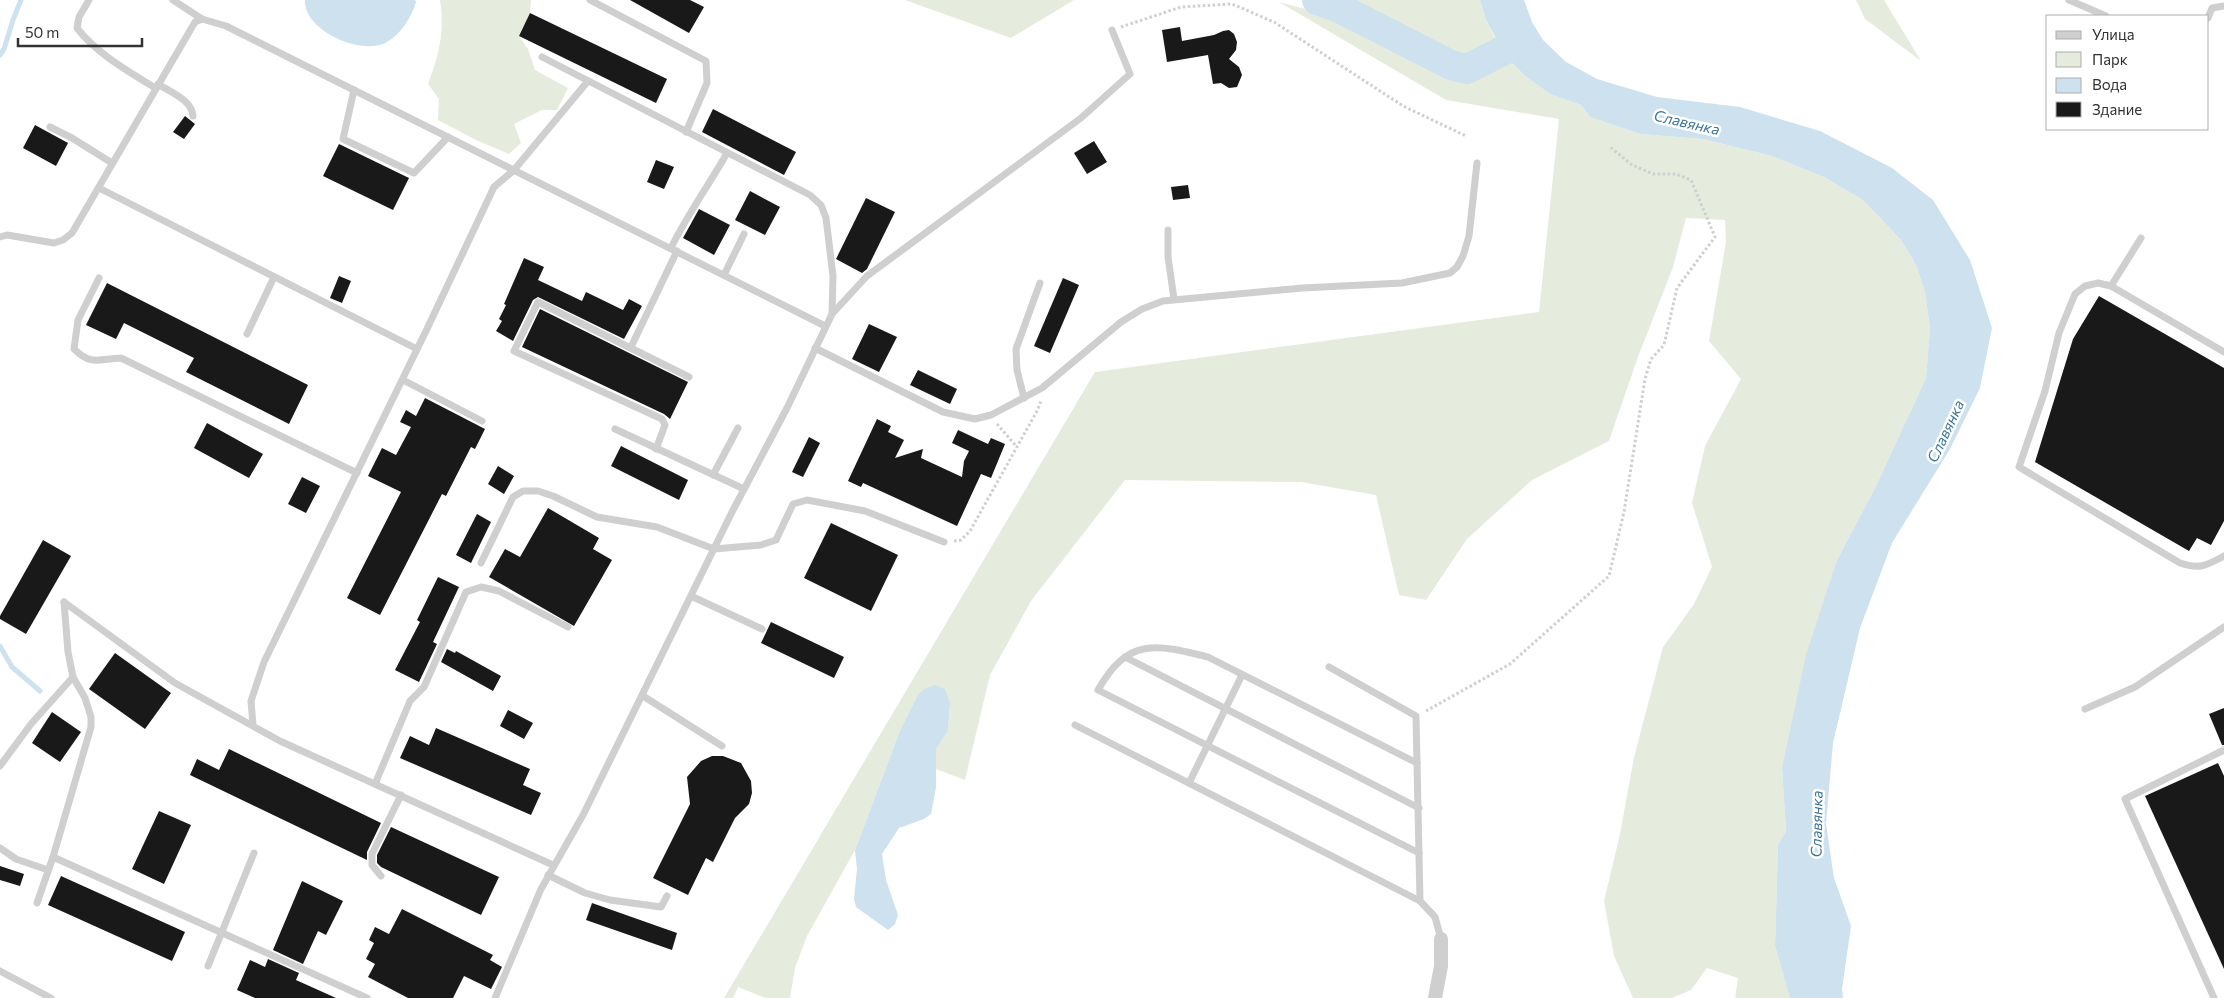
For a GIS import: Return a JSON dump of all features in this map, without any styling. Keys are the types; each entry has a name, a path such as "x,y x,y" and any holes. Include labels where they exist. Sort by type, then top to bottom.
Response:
{"street":[{"path":"1435,998 1441,966 1441,939"}],"lane":[{"path":"89,0 79,16 77,28 85,39 121,66 189,104 192,109 192,116"},
{"path":"173,0 202,18 226,26 826,326"},
{"path":"590,0 706,61 707,83 686,132"},
{"path":"2069,0 2104,15"},
{"path":"2209,16 2212,8 2224,6"},
{"path":"0,237 7,235 54,243 63,240 72,233 156,86 195,22 202,18"},
{"path":"495,998 548,875 583,816 832,314 867,276 1081,118 1130,74 1112,30"},
{"path":"542,57 810,195 821,206 826,218 833,276 832,314"},
{"path":"253,725 252,701 264,662 403,380 494,187 514,170 588,81"},
{"path":"354,90 343,139 414,173 448,137"},
{"path":"50,127 72,138 112,163"},
{"path":"631,347 674,250 682,225 696,206 726,153"},
{"path":"815,348 943,412 976,419 991,415 1042,388 1121,322 1142,309 1174,299 1302,288 1402,283 1450,273 1457,267 1463,256 1469,236 1478,163"},
{"path":"99,188 417,350"},
{"path":"1168,230 1168,257 1174,299"},
{"path":"724,275 744,234"},
{"path":"2111,286 2141,238"},
{"path":"248,334 274,277"},
{"path":"99,278 78,320 74,349 83,358 94,362 121,358 357,474"},
{"path":"1024,398 1017,370 1016,349 1040,283"},
{"path":"2224,352 2111,286 2098,283 2085,286 2075,294 2059,333 2044,392 2019,467 2180,563 2194,568 2224,556"},
{"path":"656,449 665,425 662,419 514,351 538,302 689,377"},
{"path":"403,380 482,420"},
{"path":"713,476 738,428"},
{"path":"615,429 744,490"},
{"path":"481,563 513,498 523,491 538,491 553,496 597,517 657,527 714,549 761,545 776,540 792,504 807,500 865,511 944,542"},
{"path":"375,784 410,701 424,687 466,592 481,587 499,592 568,627"},
{"path":"691,596 762,629"},
{"path":"37,903 53,857 91,727 91,717 85,698 73,677 68,652 64,602 175,683 280,740 554,865"},
{"path":"2085,709 2135,687 2224,627"},
{"path":"1417,763 1208,657 1170,647 1148,647 1125,657 1110,670 1098,690 1419,853"},
{"path":"1125,657 1419,808"},
{"path":"1329,667 1416,716 1420,901"},
{"path":"1189,783 1242,674"},
{"path":"0,766 31,724 73,677"},
{"path":"643,696 722,746"},
{"path":"1075,725 1420,901 1435,917 1441,939"},
{"path":"2214,998 2125,799 2224,750"},
{"path":"381,876 372,865 372,854 401,795"},
{"path":"0,848 16,859 48,870"},
{"path":"208,966 254,853"},
{"path":"53,857 367,998"},
{"path":"548,875 585,893 610,900 661,907 667,896"},
{"path":"0,971 52,998"}],"path":[{"path":"1112,30 1181,7 1232,4 1274,22 1403,106 1466,136"},
{"path":"1416,716 1510,664 1609,576 1624,512 1645,379 1651,359 1664,345 1677,288 1715,237 1691,180 1676,174 1653,174 1632,165 1610,147"},
{"path":"944,542 962,540 970,531 1037,411 1042,397 1042,388"},
{"path":"991,415 1016,446"}],"green space":[{"path":"440,0 531,0 530,13 519,36 528,49 535,70 568,88 557,110 542,110 514,124 521,143 509,154 476,140 438,120 439,99 428,84 440,43 442,22"},
{"path":"905,0 1074,0 1011,38"},
{"path":"1338,0 1480,0 1486,20 1499,46 1480,57 1457,63"},
{"path":"1856,0 1884,0 1921,61 1865,19"},
{"path":"1279,2 1335,17 1407,50 1446,72 1470,74 1506,57 1525,76 1550,94 1581,105 1590,117 1640,134 1703,139 1772,156 1824,177 1863,200 1901,240 1916,265 1925,292 1930,328 1926,378 1875,488 1837,560 1782,768 1786,831 1778,845 1775,946 1790,998 1735,998 1738,978 1707,968 1691,990 1672,998 1633,998 1614,956 1604,901 1620,834 1634,757 1663,647 1694,604 1712,567 1692,503 1705,446 1741,379 1709,341 1726,242 1725,220 1686,218 1673,267 1638,357 1609,441 1532,480 1467,539 1426,600 1399,595 1376,495 1301,482 1125,480 1031,601 990,675 965,780 936,769 936,749 948,731 950,704 899,733 855,850 807,936 795,968 790,998 765,998 738,987 733,998 724,998 1095,372 1539,312 1559,119 1446,100"}],"water":[{"path":"305,0 415,0 416,2 405,25 397,35 387,42 376,46 363,46 336,38 323,30 313,21 307,11"},
{"name":"Славянка","path":"1480,0 1524,0 1532,22 1543,40 1566,62 1597,79 1657,97 1740,107 1820,131 1892,168 1933,200 1970,260 1992,328 1980,388 1950,449 1892,543 1860,628 1833,743 1826,824 1834,878 1851,926 1842,989 1843,998 1790,998 1775,946 1778,845 1786,831 1782,768 1806,655 1837,560 1875,488 1926,378 1930,328 1925,292 1916,265 1901,240 1863,200 1824,177 1772,156 1703,139 1640,134 1590,117 1581,105 1550,94 1525,76 1506,57 1486,20"},
{"path":"935,685 945,689 950,704 948,731 936,749 936,787 931,814 924,819 899,828 882,854 886,880 898,915 895,924 888,930 856,907 854,899 857,869 855,850 899,733 918,695 924,689"}],"building":[{"path":"630,0 690,0 704,7 689,33"},
{"path":"530,13 667,79 656,103 519,36"},
{"path":"1180,27 1182,41 1229,30 1234,34 1237,42 1236,50 1229,59 1239,67 1242,75 1237,87 1229,88 1221,83 1213,84 1208,55 1167,62 1162,30"},
{"path":"713,109 796,152 784,175 702,132"},
{"path":"185,116 195,124 184,139 173,132"},
{"path":"35,125 68,143 56,166 23,148"},
{"path":"1094,141 1107,162 1087,174 1074,153"},
{"path":"339,144 409,178 393,210 323,176"},
{"path":"656,160 674,167 664,189 647,182"},
{"path":"1188,185 1190,198 1173,200 1171,187"},
{"path":"750,191 780,207 765,235 735,220"},
{"path":"866,198 895,212 867,269 862,273 836,259"},
{"path":"699,209 730,225 714,255 683,238"},
{"path":"524,258 544,267 538,280 582,301 586,292 623,310 629,299 642,306 624,339 538,297 533,300 513,341 496,331 502,321 499,319 506,305 504,304"},
{"path":"339,276 351,281 342,303 330,298"},
{"path":"1063,278 1079,285 1050,353 1034,346"},
{"path":"107,283 308,385 289,424 186,372 194,358 124,323 116,339 86,325"},
{"path":"2099,296 2224,368 2224,521 2211,545 2197,538 2189,551 2035,462 2073,339"},
{"path":"540,309 688,382 670,419 664,414 522,347"},
{"path":"869,324 897,337 879,372 852,359"},
{"path":"918,370 957,389 950,404 910,385"},
{"path":"425,398 485,429 475,449 471,447 446,496 442,494 380,615 347,598 401,492 368,476 382,448 396,455 411,427 400,422 406,410 416,416"},
{"path":"877,419 891,426 888,432 904,440 895,458 923,449 921,458 962,477 964,461 969,451 952,443 958,430 988,444 991,438 1005,444 991,478 981,474 957,526 863,483 861,487 848,481"},
{"path":"207,423 263,454 249,478 194,448"},
{"path":"809,437 820,443 803,477 792,472"},
{"path":"621,446 688,480 679,500 611,466"},
{"path":"498,466 514,476 504,494 488,484"},
{"path":"302,477 320,486 306,513 288,504"},
{"path":"548,508 599,538 593,549 612,560 574,626 489,577 505,549 520,557"},
{"path":"477,514 491,522 471,563 456,555"},
{"path":"831,523 898,555 871,611 804,578"},
{"path":"43,540 71,556 26,634 0,619 0,616"},
{"path":"438,577 459,587 433,642 437,644 419,682 395,670 420,622 417,620"},
{"path":"771,622 844,657 834,678 761,643"},
{"path":"447,649 455,653 456,651 501,676 493,691 441,662"},
{"path":"115,653 171,693 145,729 89,689"},
{"path":"2224,708 2224,745 2222,745 2209,714"},
{"path":"508,710 533,723 524,739 500,726"},
{"path":"52,712 81,732 60,762 32,743"},
{"path":"436,728 530,769 523,785 541,793 531,815 400,758 410,736 429,745"},
{"path":"229,749 381,823 367,852 367,860 190,775 197,759 219,770"},
{"path":"712,756 723,756 741,763 751,781 752,793 749,804 735,818 713,862 706,858 688,895 653,878 690,804 687,777 701,761"},
{"path":"2218,763 2224,776 2224,969 2145,796"},
{"path":"159,811 191,825 164,884 132,869"},
{"path":"391,827 499,877 481,915 381,867 377,863 377,855"},
{"path":"0,866 24,874 20,886 0,880"},
{"path":"61,876 185,932 172,961 48,905"},
{"path":"302,881 343,901 326,935 318,931 303,964 273,950"},
{"path":"592,903 677,933 672,950 586,920"},
{"path":"402,909 493,955 490,960 502,967 491,989 464,976 453,998 408,998 368,977 375,964 366,959 374,943 369,940 375,927 389,934"},
{"path":"268,959 299,973 296,980 336,998 255,998 237,990 250,960 265,967"}],"waterway":[{"path":"0,55 4,49 21,0"},
{"path":"1317,0 1337,7 1451,65 1467,69 1520,42"},
{"path":"0,646 12,667 40,691"}]}
